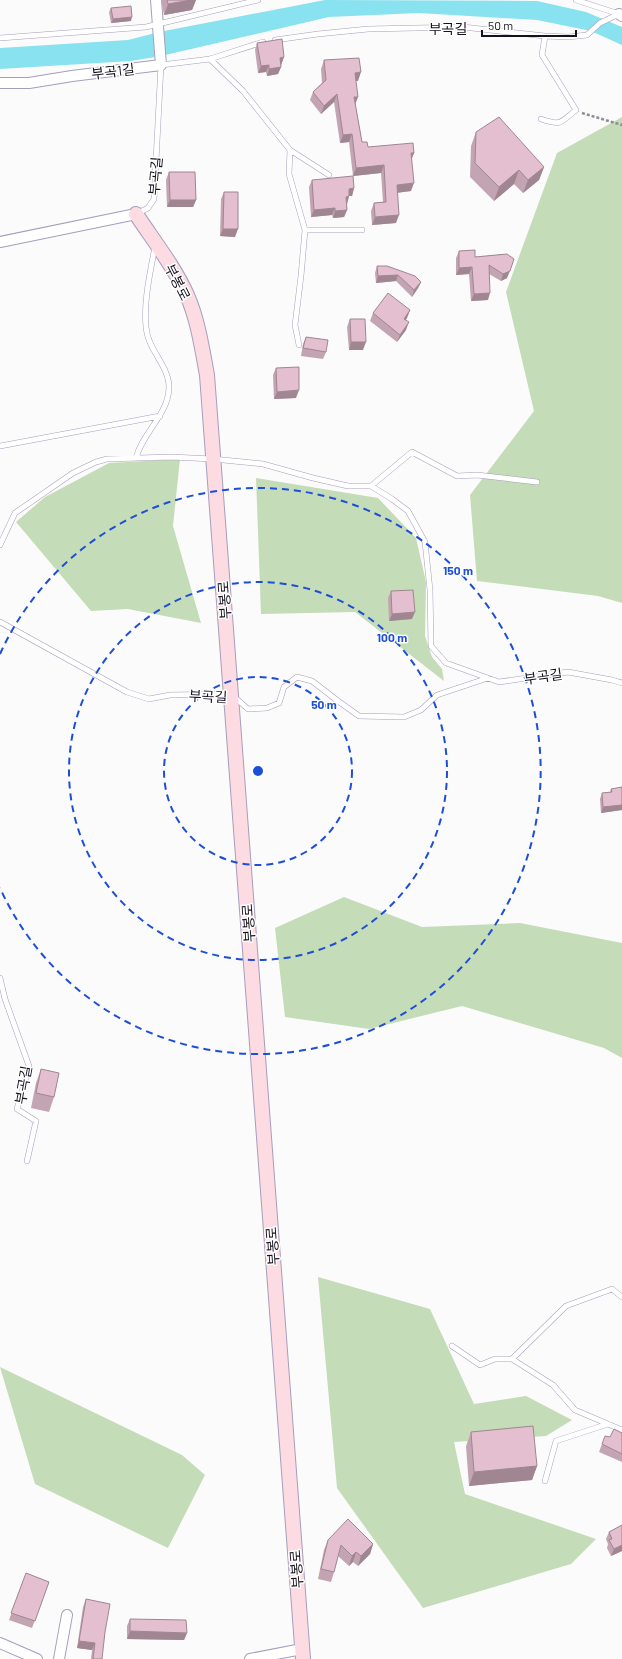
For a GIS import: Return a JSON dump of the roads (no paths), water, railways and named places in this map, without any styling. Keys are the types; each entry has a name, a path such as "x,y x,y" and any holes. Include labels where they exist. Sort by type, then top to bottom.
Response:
{"street":[{"path":"156,0 161,60"},
{"name":"부곡1길","path":"0,83 29,83 161,60"},
{"name":"부곡길","path":"0,242 136,214"},
{"name":"부봉로","path":"136,214 175,273 187,295 201,342 207,376 303,1654 250,1659"},
{"path":"58,1659 67,1615"},
{"path":"0,1643 38,1659"}],"lane":[{"path":"0,38 138,28 159,28 258,0"},
{"path":"576,0 620,15"},
{"name":"부곡길","path":"136,214 148,208 154,199 161,60 210,59 262,42 368,29 463,27 545,36 587,35 600,24 620,15"},
{"path":"541,119 556,124 562,122 576,110 542,55 545,36"},
{"path":"210,59 243,91 290,150 329,175"},
{"path":"290,150 289,174 305,230 295,325 300,345"},
{"path":"305,230 362,230"},
{"path":"136,458 144,439 160,416 168,394 168,382 164,370 151,346 146,321 149,275 156,244"},
{"path":"0,446 160,416"},
{"path":"0,545 15,513 73,473 96,462 107,459 171,457 264,464 348,486 371,486 412,452 457,476 477,475 537,482"},
{"name":"부곡길","path":"371,486 408,511 425,542 430,590 431,646 446,663 498,682 568,672 622,683"},
{"name":"부곡길","path":"0,622 126,692 149,699 170,695 231,694 248,709 267,708 279,703 284,687 297,677 312,681 359,716 404,717 421,710 437,695 488,678"},
{"name":"부곡길","path":"0,978 5,999 29,1066 17,1109 36,1121 27,1161"},
{"path":"512,1360 566,1306 612,1289 622,1297"},
{"path":"452,1346 480,1365 495,1360 512,1360 553,1385 575,1410 622,1430"},
{"path":"545,1481 556,1441 608,1424"}],"water":[{"path":"325,0 537,1 586,12 622,27 622,45 591,31 537,20 419,13 329,17 161,56 131,61 0,69 0,48 128,40 159,32"}]}
